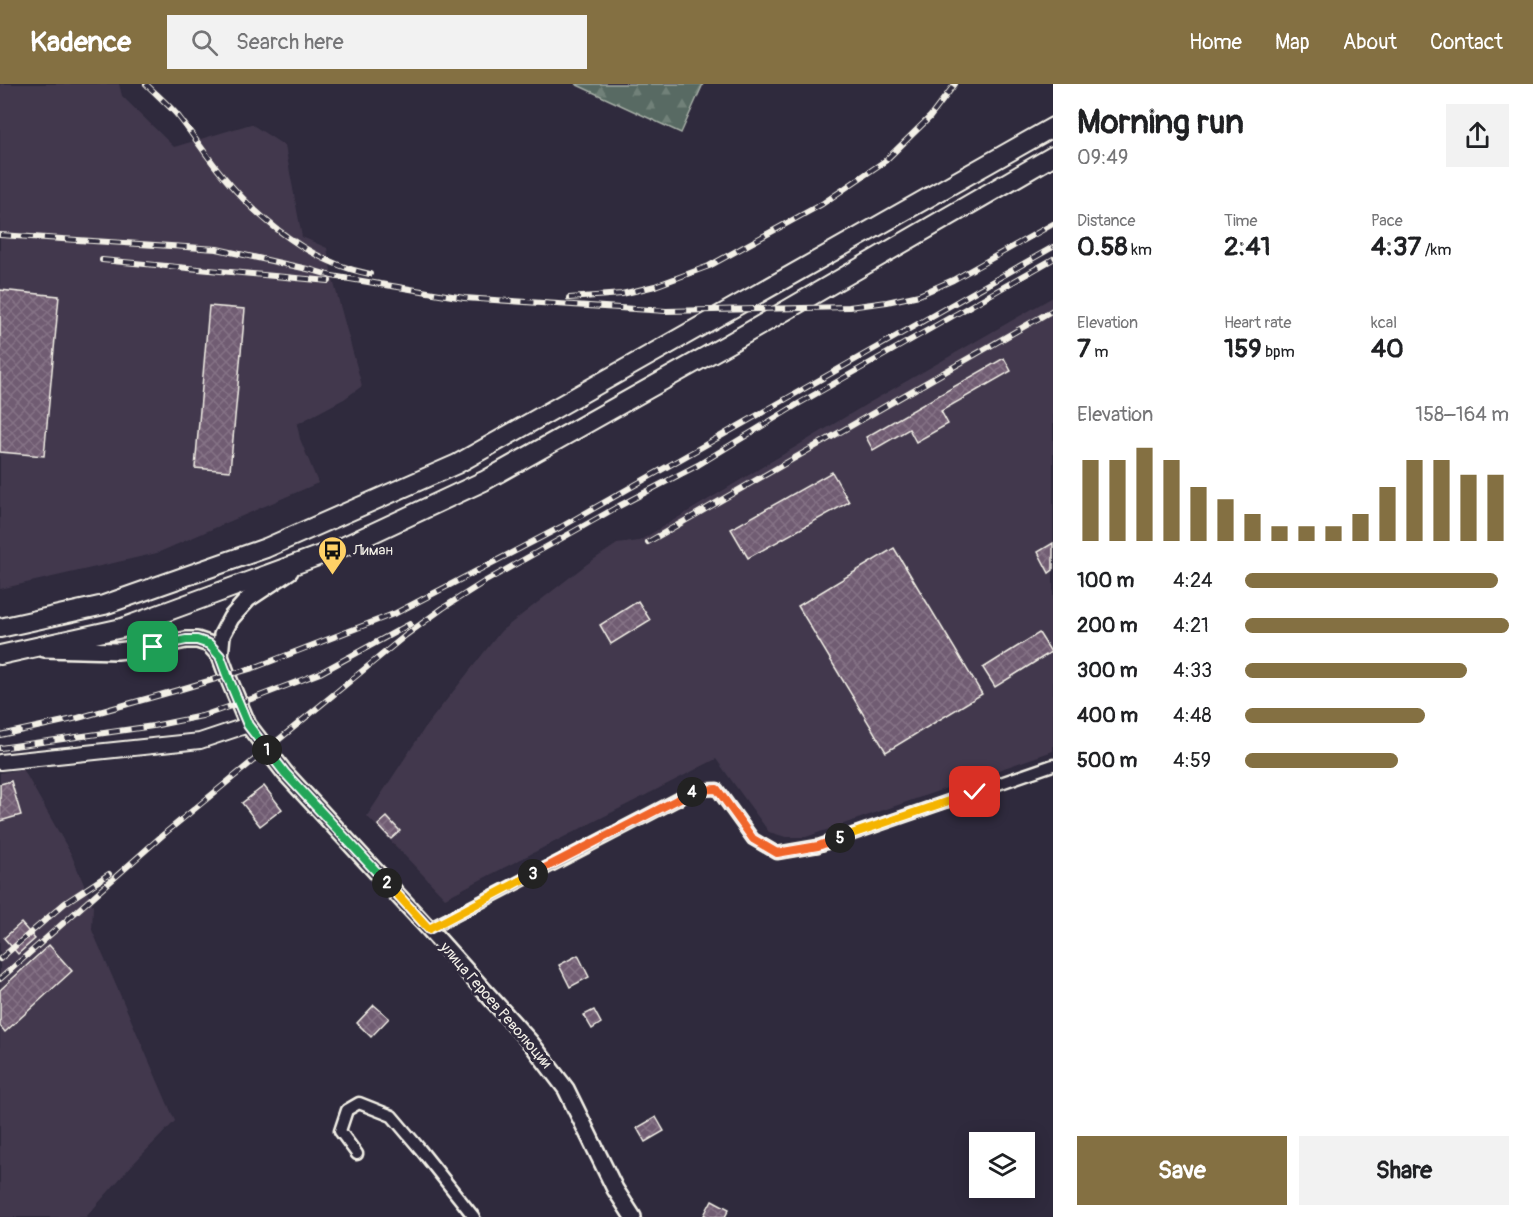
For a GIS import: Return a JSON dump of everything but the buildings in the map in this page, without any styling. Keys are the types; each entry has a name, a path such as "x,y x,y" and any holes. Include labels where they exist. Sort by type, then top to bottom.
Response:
{"highway":[{"path":"0,628 104,605 266,548 458,464 1053,127"},
{"path":"0,655 122,628 301,564 484,481 718,350 1053,156"}],"main road":[{"path":"220,656 222,636 231,618 249,599 301,564"},
{"path":"27,649 117,651 197,640 209,644 220,656"},
{"name":"улица Героев Революции","path":"220,656 248,725 285,773 531,1043 566,1089 615,1189 633,1217"}],"street":[{"path":"0,762 200,741 248,725"},
{"path":"429,929 696,790 717,789 753,839 777,853 818,846 1053,765"},
{"path":"357,1154 340,1131 347,1110 359,1104 392,1116 474,1217"}],"shaded area":[{"path":"0,84 119,84 122,96 174,147 251,124 285,146 302,237 327,248 332,276 362,386 344,399 297,424 300,439 318,483 157,553 0,589"},
{"path":"1053,297 1053,751 806,837 786,837 769,832 716,759 445,898 367,816 426,726 501,631 587,564 617,544 639,541 867,404"},
{"path":"23,769 71,854 93,906 92,930 175,1121 86,1217 0,1217 0,773"}],"green space":[{"path":"575,84 703,84 681,133"}],"railway":[{"path":"146,84 179,117 217,169 238,193 270,224 308,250 328,260 370,274"},
{"path":"569,298 622,294 655,286 709,266 822,204 885,161 930,117 955,84"},
{"path":"0,235 217,249 332,276 464,298 666,311 849,307 919,295 953,280 1053,224"},
{"path":"0,735 78,718 256,667 396,613 561,527 1053,247"},
{"path":"0,979 164,834 406,635 443,608 484,582 619,506 698,465 798,404 1053,259"},
{"path":"102,260 329,281"},
{"path":"648,542 1053,310"},
{"path":"0,748 153,726 202,716 320,673 410,624"},
{"path":"0,959 65,903 109,874"}],"place":[{"name":"Лиман","path":"332,576"}],"route":[{"path":"153,647 186,640 197,640 209,644 220,656 248,725 266,749 285,773 429,929 696,790 717,789 753,839 777,853 818,846 975,792"}]}
